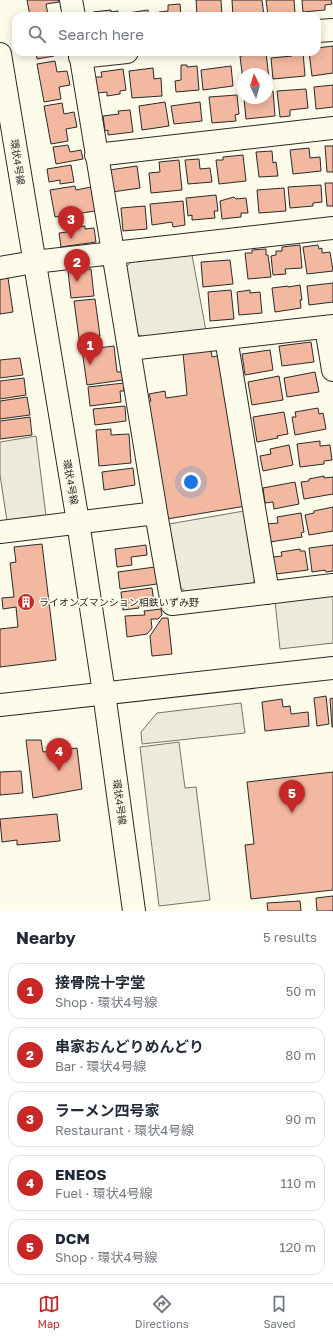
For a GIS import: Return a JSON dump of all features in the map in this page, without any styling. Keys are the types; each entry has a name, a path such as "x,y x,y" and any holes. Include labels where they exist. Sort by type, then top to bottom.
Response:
{"street":[{"path":"71,0 73,12"},
{"path":"321,31 333,30"},
{"name":"環状4号線","path":"0,54 78,522 104,693 134,911"},
{"path":"80,56 112,254 172,604 333,585"},
{"path":"96,155 333,128"},
{"path":"0,268 34,262 333,228"},
{"path":"129,349 330,326 333,370"},
{"path":"226,338 268,593"},
{"path":"0,531 156,513"},
{"path":"0,705 333,668"}],"shaded area":[{"path":"192,255 206,331 146,338 137,334 126,267 132,261"},
{"path":"36,436 46,516 7,521 0,475 0,442"},
{"path":"244,511 255,579 252,587 187,593 181,588 169,524"},
{"path":"333,595 333,643 280,649 275,601"},
{"path":"241,703 245,733 142,744 141,732 157,713"},
{"path":"179,742 185,788 196,787 210,900 159,906 140,747"}],"building":[{"path":"27,0 58,0 59,2 46,4 47,12 29,12"},
{"path":"196,0 221,0 222,12 197,12"},
{"path":"232,0 262,0 264,12 233,12"},
{"path":"266,0 294,0 295,12 268,12"},
{"path":"302,0 331,0 332,4 325,5 325,10 303,12"},
{"path":"180,4 181,12 159,12 168,11 168,5"},
{"path":"111,10 111,12 93,12"},
{"path":"148,10 148,12 134,12"},
{"path":"333,46 333,73 312,76 310,56 321,56 321,48"},
{"path":"37,56 54,56 37,59"},
{"path":"240,56 266,56 268,68 241,68"},
{"path":"303,56 305,76 273,79 271,58"},
{"path":"55,61 57,72 67,71 70,85 59,87 61,99 44,102 37,64"},
{"path":"181,65 187,65 187,67 197,66 199,90 176,92 175,81 181,80"},
{"path":"231,66 233,86 203,90 201,70"},
{"path":"153,68 154,79 161,78 162,96 132,98 129,71"},
{"path":"123,69 126,90 120,91 120,94 107,96 107,92 97,93 95,77 102,77 101,72"},
{"path":"333,85 333,107 316,109 314,87"},
{"path":"306,89 308,108 290,110 290,116 280,117 277,91"},
{"path":"273,91 275,116 246,119 245,104 273,104"},
{"path":"237,95 239,114 235,115 236,121 212,123 209,97"},
{"path":"165,102 169,126 142,130 139,106"},
{"path":"200,102 202,121 174,124 171,106"},
{"path":"62,103 64,114 74,112 77,127 66,129 68,141 51,144 44,106"},
{"path":"130,110 133,132 108,135 108,130 105,131 103,116 119,114 118,111"},
{"path":"68,145 70,152 81,150 83,159 56,164 53,147"},
{"path":"325,146 333,146 333,172 327,172"},
{"path":"309,148 310,158 320,157 321,171 293,174 290,150"},
{"path":"272,151 273,163 276,162 278,176 259,177 256,152"},
{"path":"243,155 246,181 219,184 216,160 223,160 223,157"},
{"path":"199,159 200,169 210,168 212,182 188,184 185,160"},
{"path":"179,160 182,190 151,193 149,173 160,172 159,162"},
{"path":"71,165 74,182 60,184 60,180 49,182 47,169"},
{"path":"137,166 140,188 112,192 109,170"},
{"path":"325,183 333,183 333,206 327,206"},
{"path":"321,185 322,202 313,203 313,206 290,208 288,187"},
{"path":"75,186 76,190 91,187 95,211 55,217 50,190"},
{"path":"284,188 286,211 259,213 257,190"},
{"path":"216,195 218,211 214,211 215,218 192,220 192,215 188,216 186,198"},
{"path":"234,197 236,199 246,198 248,213 241,213 241,217 222,219 220,201"},
{"path":"183,201 185,225 173,227 172,222 152,225 150,204"},
{"path":"145,206 147,229 123,231 121,208"},
{"path":"85,226 85,229 94,228 96,242 61,247 59,233 67,232 67,228"},
{"path":"300,245 302,268 285,269 286,274 273,275 271,256 276,255 276,251 282,251 282,247"},
{"path":"318,245 319,249 322,248 322,253 330,252 333,271 307,274 303,247"},
{"path":"266,249 271,277 248,279 245,253 252,253 252,250"},
{"path":"230,260 233,284 203,287 201,262"},
{"path":"91,269 94,296 71,298 68,271"},
{"path":"8,278 13,312 0,314 0,279"},
{"path":"333,283 333,302 309,305 307,286"},
{"path":"300,285 302,300 300,300 301,308 275,312 272,288"},
{"path":"231,290 234,319 210,321 208,292"},
{"path":"250,290 250,293 260,292 262,313 239,315 237,292"},
{"path":"95,299 100,336 91,337 91,345 80,346 74,301"},
{"path":"311,342 314,362 282,366 279,346"},
{"path":"114,346 117,372 122,372 123,380 87,385 82,350"},
{"path":"211,350 212,357 221,355 246,506 167,519 147,402 151,401 149,394 165,391 166,398 187,395 183,353"},
{"path":"270,350 273,370 245,375 242,354"},
{"path":"20,358 23,375 0,378 0,360"},
{"path":"315,372 319,392 287,397 284,378"},
{"path":"279,376 283,400 252,405 248,382"},
{"path":"24,378 26,395 0,399 0,381"},
{"path":"124,383 124,391 120,391 121,402 90,406 88,387"},
{"path":"27,397 30,415 0,419 0,401"},
{"path":"125,406 126,421 95,425 93,409"},
{"path":"318,408 319,414 323,413 326,429 295,435 292,417 296,417 295,412"},
{"path":"284,412 288,434 277,436 278,438 257,442 253,417"},
{"path":"30,417 32,435 0,439 0,421"},
{"path":"111,429 111,435 129,434 131,463 99,466 96,430"},
{"path":"320,441 320,446 330,445 332,460 324,461 324,464 300,467 297,444"},
{"path":"289,445 293,465 263,471 260,456 271,454 270,449"},
{"path":"133,468 135,485 104,490 102,472"},
{"path":"324,476 324,478 333,477 333,494 304,499 301,482"},
{"path":"295,482 299,504 274,509 273,502 265,503 263,488"},
{"path":"333,507 333,531 309,535 305,515 314,513 314,511"},
{"path":"301,513 304,532 301,533 302,537 270,542 267,524 278,523 277,517"},
{"name":"ライオンズマンション相鉄いずみ野","path":"42,544 56,660 0,667 0,629 18,627 16,607 3,609 2,598 14,597 10,563 16,562 14,547"},
{"path":"146,545 147,555 131,557 132,565 117,567 115,549"},
{"path":"333,545 333,571 326,572 325,570 312,572 309,548"},
{"path":"300,549 300,551 305,551 308,570 276,574 273,557 282,556 281,552"},
{"path":"155,567 157,584 120,589 118,572"},
{"path":"152,588 154,603 139,605 139,608 123,610 121,592"},
{"path":"161,609 162,615 158,619 151,619 152,628 147,634 127,637 125,616 145,615 144,611"},
{"path":"162,618 168,618 172,654 152,656 150,636"},
{"path":"326,696 329,724 317,726 314,698"},
{"path":"333,698 333,727 332,727 330,699"},
{"path":"282,699 283,707 290,706 291,714 308,712 309,726 265,731 262,702"},
{"path":"26,740 41,740 43,752 77,748 82,789 33,798"},
{"path":"21,771 23,793 0,795 0,772"},
{"path":"333,772 333,890 251,899 245,845 254,844 247,782"},
{"path":"57,814 60,841 17,845 17,840 2,842 0,819"},
{"path":"333,896 333,911 317,911 316,898"},
{"path":"300,901 301,911 268,911 267,903"}],"place":[{"name":"ラーメン四号家","path":"71,239"},
{"name":"串家おんどりめんどり","path":"77,282"},
{"name":"接骨院十字堂","path":"90,365"},
{"name":"ライオンズマンション相鉄いずみ野","path":"26,602"},
{"name":"ENEOS","path":"59,771"},
{"name":"DCM","path":"292,813"}]}
